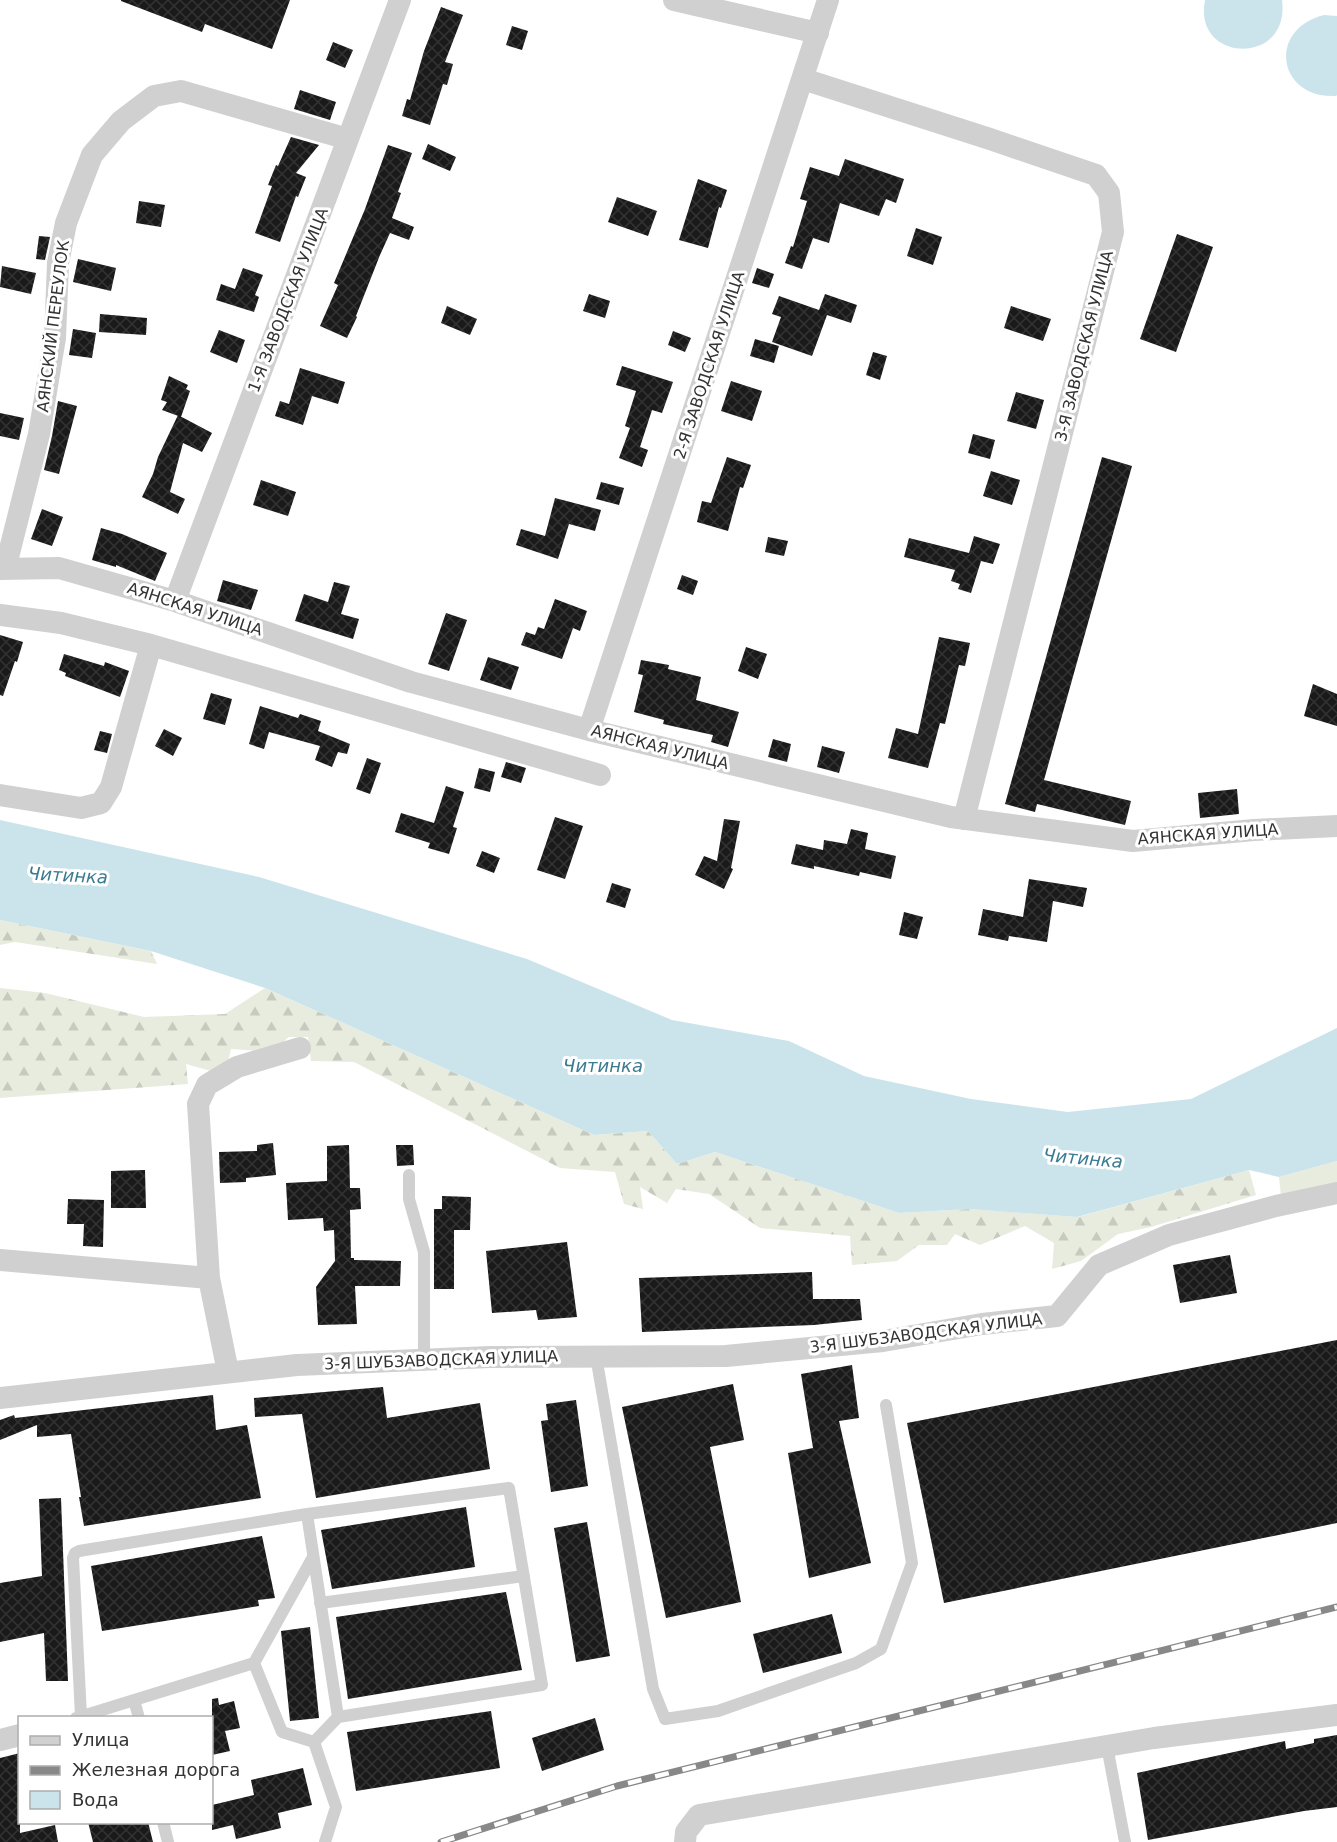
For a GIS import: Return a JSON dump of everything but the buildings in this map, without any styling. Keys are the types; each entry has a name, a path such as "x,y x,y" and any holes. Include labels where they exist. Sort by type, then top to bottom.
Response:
{"street":[{"name":"1-Я ЗАВОДСКАЯ УЛИЦА","path":"175,600 400,0"},
{"path":"674,0 818,33"},
{"name":"2-Я ЗАВОДСКАЯ УЛИЦА","path":"589,730 828,0"},
{"name":"3-Я ЗАВОДСКАЯ УЛИЦА","path":"803,79 1096,175 1109,193 1113,232 964,819"},
{"name":"АЯНСКИЙ ПЕРЕУЛОК","path":"3,569 39,434 55,338 58,263 66,223 92,155 121,121 154,96 182,91 348,140"},
{"name":"АЯНСКАЯ УЛИЦА","path":"3,569 58,568 175,600 411,682 589,730 964,819 1133,841 1254,830 1337,826"},
{"path":"0,615 61,622 151,645 600,775"},
{"path":"0,795 81,808 101,803 111,787 151,645"},
{"path":"228,1372 209,1278 198,1104 207,1085 237,1067 300,1048"},
{"name":"3-Я ШУБЗАВОДСКАЯ УЛИЦА","path":"0,1398 297,1365 596,1356 726,1356 883,1341 982,1324 1057,1316 1099,1265 1168,1235 1276,1206 1337,1193"},
{"path":"0,1260 209,1278"},
{"path":"686,1842 686,1832 699,1815 1154,1738 1337,1714"},
{"path":"0,1740 18,1736"}],"lane":[{"path":"409,1175 409,1199 424,1252 423,1360"},
{"path":"596,1356 653,1689 665,1719 718,1711 856,1663 881,1649 912,1563 886,1405"},
{"path":"79,1716 73,1558 75,1553 307,1514 510,1488 542,1685 338,1717 314,1742"},
{"path":"307,1514 338,1717"},
{"path":"82,1716 254,1663 313,1557"},
{"path":"320,1603 524,1576"},
{"path":"254,1663 282,1732 314,1742"},
{"path":"134,1700 138,1716"},
{"path":"314,1742 336,1807 325,1842"},
{"path":"1107,1746 1125,1842"},
{"path":"164,1824 168,1842"}],"green space":[{"path":"0,920 151,951 157,964 15,942 0,945"},
{"path":"0,988 45,993 144,1017 225,1014 265,988 594,1135 648,1131 677,1164 715,1152 899,1213 969,1209 1078,1217 1249,1170 1256,1195 1151,1227 1118,1234 1081,1261 1052,1269 1054,1243 1025,1226 980,1245 955,1234 947,1245 919,1245 897,1261 852,1265 850,1236 760,1228 709,1194 676,1189 667,1203 640,1187 643,1209 624,1204 615,1172 560,1168 354,1062 311,1061 308,1037 288,1037 275,1052 231,1049 225,1075 186,1064 188,1084 0,1098"},
{"path":"1337,1161 1337,1183 1281,1196 1279,1177"}],"water":[{"path":"1205,0 1282,0 1281,22 1272,37 1258,46 1242,49 1226,45 1213,36 1205,21"},
{"path":"1324,15 1337,16 1336,96 1316,94 1301,87 1291,75 1286,62 1287,48 1294,34 1306,23"},
{"name":"Читинка","path":"0,820 259,877 527,959 672,1020 789,1041 864,1076 971,1099 1068,1112 1191,1099 1337,1028 1337,1161 1279,1177 1249,1170 1077,1217 969,1209 899,1213 715,1152 677,1164 648,1131 594,1135 265,988 151,951 0,920"}],"railway":[{"path":"441,1842 617,1786 1337,1607"}]}
